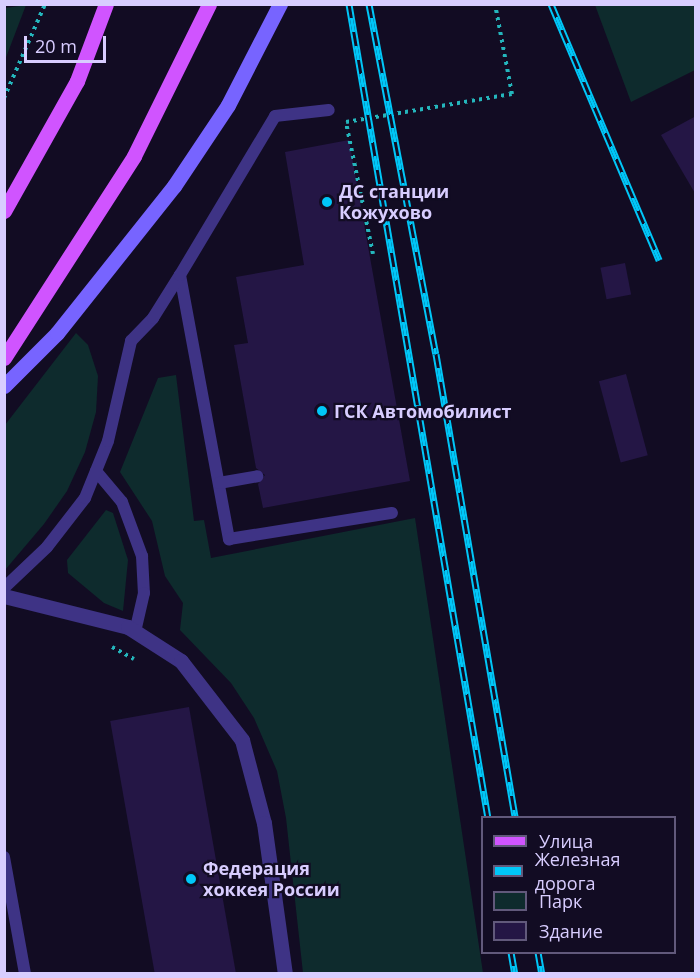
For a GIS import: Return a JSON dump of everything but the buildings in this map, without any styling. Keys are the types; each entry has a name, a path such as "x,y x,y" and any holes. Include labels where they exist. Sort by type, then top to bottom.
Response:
{"main road":[{"path":"4,211 77,81 106,4"},
{"path":"4,358 134,156 209,4"},
{"path":"4,386 57,333 174,186 228,105 279,4"}],"street":[{"path":"4,596 135,632 181,661 242,740 264,823 285,974"}],"lane":[{"path":"4,588 47,547 85,498 108,441 131,341 153,318 275,116 329,110"},
{"path":"180,275 229,539 392,513"},
{"path":"96,471 122,502 142,556 144,593 135,632"},
{"path":"219,483 257,476"},
{"path":"4,857 25,974"}],"path":[{"path":"4,98 45,4"},
{"path":"373,254 346,122 512,94 495,4"},
{"path":"100,642 139,662"}],"green space":[{"path":"26,5 5,60 5,8"},
{"path":"595,5 695,5 695,70 631,102"},
{"path":"76,333 88,345 98,376 96,412 85,452 67,491 44,524 5,570 5,425"},
{"path":"176,375 194,521 204,520 211,558 415,518 483,973 303,973 286,818 277,771 254,718 231,683 180,630 183,603 165,576 152,521 120,472 158,378"},
{"path":"106,510 113,513 128,560 123,611 104,603 68,573 67,560"}],"railway":[{"path":"349,4 488,816"},
{"path":"369,4 436,354 515,816"},
{"path":"551,4 659,260"},
{"path":"511,954 515,974"},
{"path":"538,954 542,974"}],"place":[{"name":"ДС станции Кожухово","path":"327,202"},
{"name":"ГСК Автомобилист","path":"322,411"},
{"name":"Федерация хоккея России","path":"191,879"}]}
